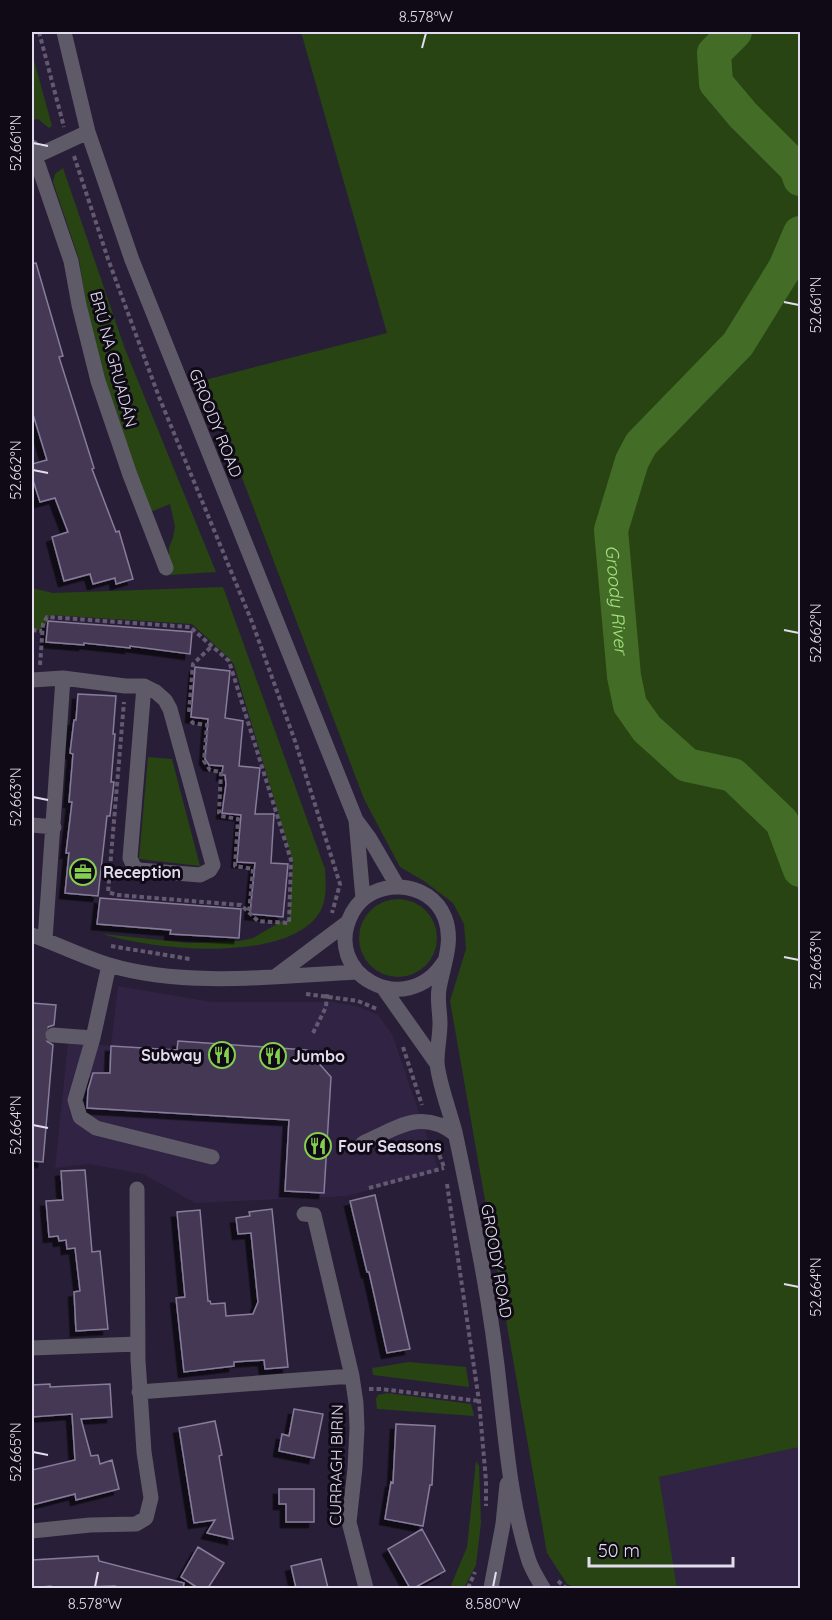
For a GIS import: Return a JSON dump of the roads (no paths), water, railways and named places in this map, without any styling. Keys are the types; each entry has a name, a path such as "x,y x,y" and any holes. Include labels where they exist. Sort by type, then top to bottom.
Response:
{"street":[{"name":"GROODY ROAD","path":"64,32 88,132 132,260 356,820"},
{"name":"BRÚ NA GRUADÁN","path":"88,132 32,154 71,261 80,312 98,381 130,475 166,568"},
{"path":"32,680 63,678 125,686 144,686 156,692 170,709 213,865 210,870 200,875 139,870 134,867 130,858 144,686"},
{"path":"63,678 54,827 38,937 109,965 141,971 206,978 357,972"},
{"path":"356,820 398,887"},
{"path":"356,820 363,899"},
{"path":"32,825 54,827"},
{"path":"407,887 421,891 435,902 444,915 449,930 449,946 439,990 440,1024 437,1064 384,989 357,972 347,951 345,934 353,910 363,899 382,888 407,887"},
{"path":"276,976 348,922"},
{"path":"384,989 409,989 430,979 444,962"},
{"path":"109,965 93,1038 75,1100 80,1117 96,1128 212,1157"},
{"path":"53,1035 93,1038"},
{"name":"GROODY ROAD","path":"437,1064 455,1134 480,1259 500,1389 509,1467"},
{"path":"363,1143 411,1123 428,1121 445,1126 455,1134"},
{"path":"32,1531 90,1525 136,1524 146,1518 151,1498 139,1392 137,1189"},
{"name":"CURRAGH BIRIN","path":"304,1214 314,1215 353,1384 357,1437 349,1522 366,1588"},
{"path":"32,1348 137,1344"},
{"path":"139,1392 353,1384"},
{"path":"491,1588 503,1524 509,1467"},
{"path":"509,1467 529,1560 543,1588"}],"waterway":[{"name":"Groody River","path":"735,32 714,53 716,83 743,115 796,168 800,179"},
{"name":"Groody River","path":"800,233 785,268 738,344 641,444 632,461 611,530 624,676 630,705 647,729 687,765 733,775 782,822 800,870"}],"tunnel":[{"path":"32,1033 53,1035"}],"place":[{"name":"Reception","path":"83,872"},
{"name":"Subway","path":"222,1055"},
{"name":"Jumbo","path":"273,1056"},
{"name":"Four Seasons","path":"318,1146"}]}
